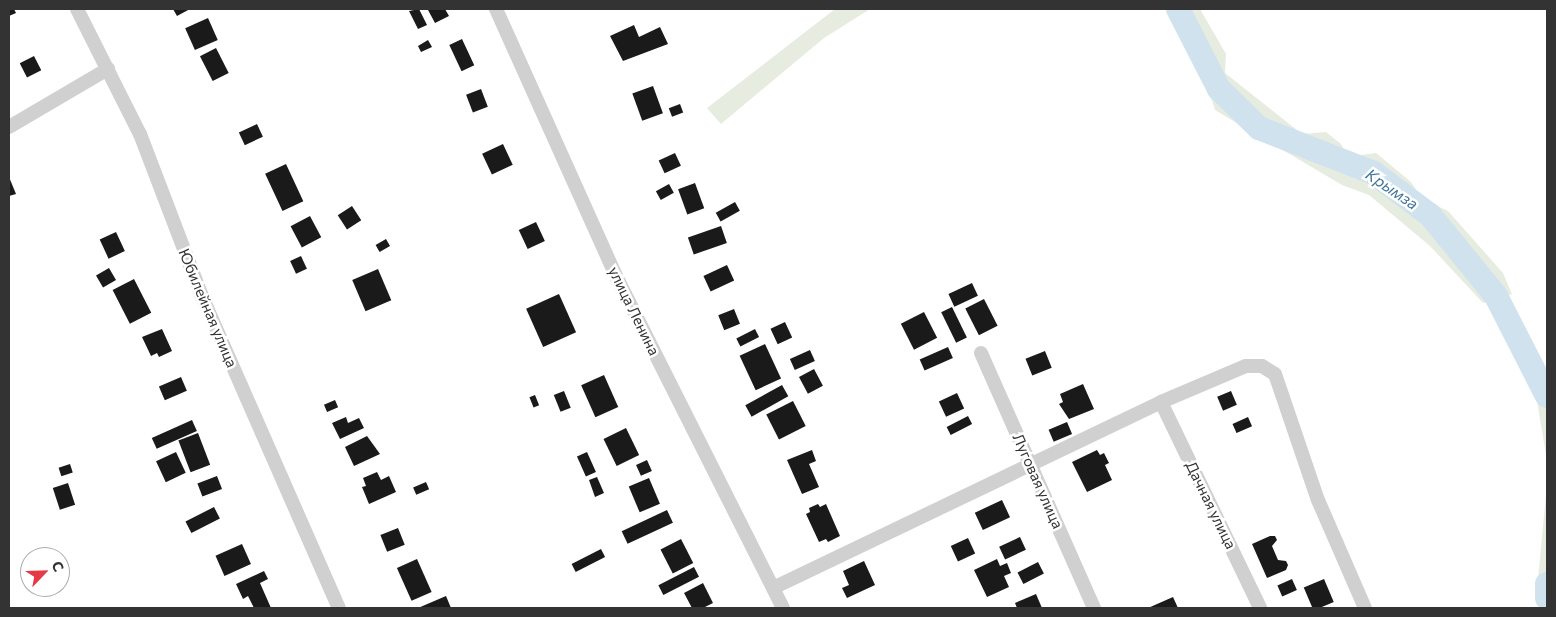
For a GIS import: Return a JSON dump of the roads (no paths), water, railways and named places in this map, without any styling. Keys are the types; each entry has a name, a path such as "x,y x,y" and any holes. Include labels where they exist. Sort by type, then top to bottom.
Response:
{"street":[{"name":"Юбилейная улица","path":"77,9 140,134 201,294 338,608"},
{"name":"улица Ленина","path":"496,9 615,274 783,608"},
{"path":"9,127 108,69"},
{"name":"Луговая улица","path":"982,353 1094,608"},
{"path":"773,588 1031,466 1161,402 1246,366 1262,366 1275,374 1318,500 1365,608"},
{"name":"Дачная улица","path":"1161,402 1260,608"}],"waterway":[{"name":"Крымза","path":"1178,9 1219,89 1259,128 1374,173 1430,215 1496,296 1547,396"},
{"name":"Крымза","path":"1547,584 1547,598"}]}
